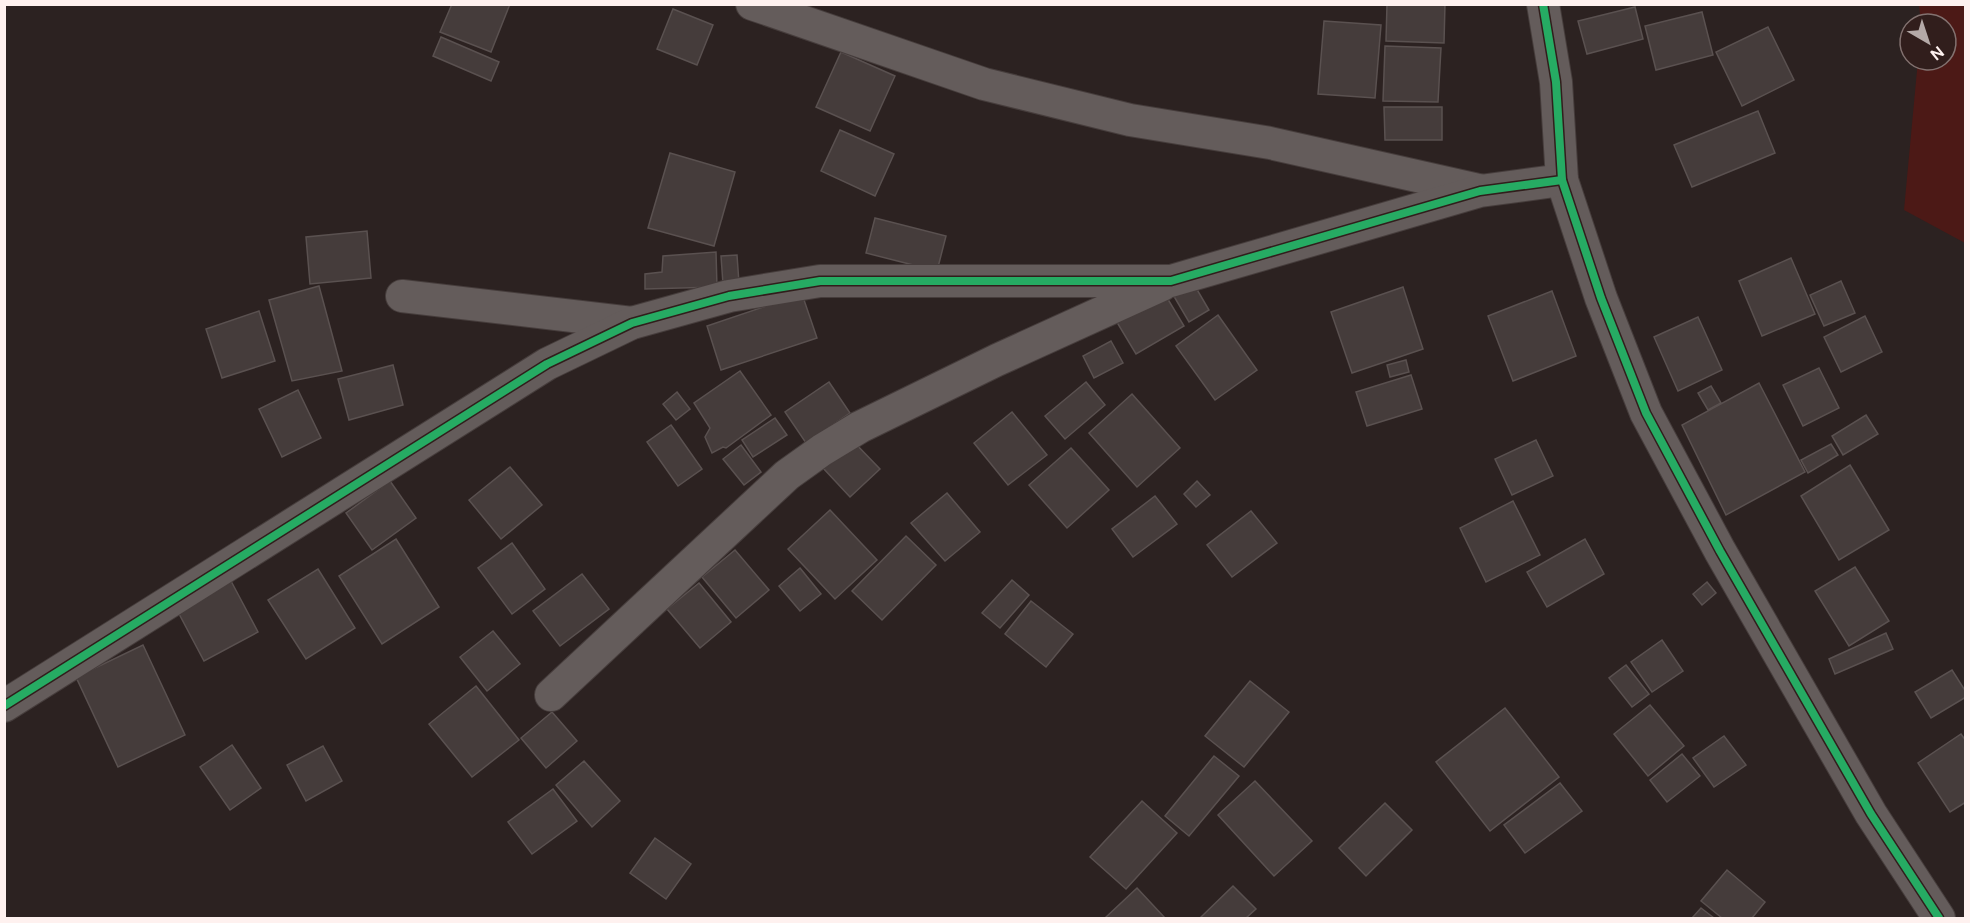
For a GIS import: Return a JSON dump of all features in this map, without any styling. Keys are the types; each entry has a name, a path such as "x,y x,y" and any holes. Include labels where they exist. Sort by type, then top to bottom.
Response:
{"street":[{"path":"752,4 984,84 1130,120 1270,143 1480,191"},
{"path":"1543,4 1556,82 1562,180 1601,298 1646,414 1720,551 1871,814 1939,918"},
{"path":"550,695 787,475 860,427 997,360 1171,281 1480,191 1562,180"},
{"path":"4,706 547,364 632,323 729,296 820,281 1171,281"},
{"path":"402,296 632,323"}],"shaded area":[{"path":"1919,5 1965,5 1965,243 1904,210 1917,72 1958,72 1958,12 1920,12"}],"building":[{"path":"452,4 510,4 491,52 440,32"},
{"path":"1387,4 1445,4 1444,43 1386,41"},
{"path":"1635,7 1643,39 1587,54 1578,21"},
{"path":"673,9 713,25 697,65 657,49"},
{"path":"1702,12 1713,55 1656,70 1645,26"},
{"path":"1324,21 1381,25 1375,98 1318,94"},
{"path":"1768,27 1794,80 1742,106 1716,52"},
{"path":"441,37 499,62 491,81 433,56"},
{"path":"1385,46 1441,48 1438,102 1383,101"},
{"path":"841,52 895,76 870,131 816,107"},
{"path":"1384,107 1442,107 1442,140 1385,140"},
{"path":"1758,111 1775,153 1692,187 1674,145"},
{"path":"840,130 894,154 875,196 821,171"},
{"path":"670,153 735,172 714,246 648,228"},
{"path":"875,218 946,236 937,271 866,253"},
{"path":"367,231 371,278 310,284 306,237"},
{"path":"716,252 717,287 645,289 645,274 662,272 663,256"},
{"path":"737,255 739,283 723,284 721,256"},
{"path":"1791,258 1815,314 1762,336 1739,281"},
{"path":"1192,281 1209,310 1189,322 1172,293"},
{"path":"1841,281 1855,313 1824,326 1810,295"},
{"path":"319,286 342,371 292,381 269,300"},
{"path":"1403,287 1423,349 1352,373 1331,312"},
{"path":"1163,291 1184,326 1136,354 1115,319"},
{"path":"1552,291 1576,356 1513,381 1488,316"},
{"path":"802,294 817,338 721,370 707,326"},
{"path":"259,311 275,361 222,378 206,329"},
{"path":"1218,315 1257,370 1215,400 1176,346"},
{"path":"1865,316 1882,352 1841,372 1824,337"},
{"path":"1698,317 1722,370 1678,391 1654,337"},
{"path":"1111,341 1123,363 1094,378 1083,356"},
{"path":"1406,360 1409,372 1390,377 1387,365"},
{"path":"393,365 403,405 349,420 338,379"},
{"path":"1819,368 1839,408 1803,426 1783,385"},
{"path":"740,371 771,415 726,448 723,447 712,453 705,437 710,428 694,403"},
{"path":"1411,375 1422,409 1367,426 1356,392"},
{"path":"829,382 850,413 806,443 785,412"},
{"path":"1086,382 1105,405 1065,439 1045,416"},
{"path":"1759,383 1805,472 1726,515 1682,425"},
{"path":"1711,386 1721,403 1708,410 1698,393"},
{"path":"298,390 321,438 282,457 259,409"},
{"path":"677,392 690,409 676,420 663,404"},
{"path":"1132,394 1180,448 1137,487 1089,433"},
{"path":"1012,412 1047,455 1008,485 974,443"},
{"path":"1866,415 1878,434 1843,455 1832,436"},
{"path":"775,418 787,435 753,457 742,440"},
{"path":"671,425 702,469 678,486 647,442"},
{"path":"852,440 880,469 850,497 823,468"},
{"path":"1536,440 1553,476 1512,495 1495,459"},
{"path":"1831,444 1838,455 1808,473 1801,460"},
{"path":"741,445 761,472 744,485 723,459"},
{"path":"1071,448 1109,490 1067,528 1029,485"},
{"path":"1850,465 1889,530 1839,560 1801,496"},
{"path":"510,467 542,505 501,539 469,500"},
{"path":"390,481 416,518 372,550 346,513"},
{"path":"1197,481 1210,495 1196,507 1184,494"},
{"path":"947,493 980,532 945,561 911,523"},
{"path":"1155,496 1177,524 1133,557 1112,529"},
{"path":"1513,501 1540,555 1486,582 1460,528"},
{"path":"830,510 877,560 835,599 788,549"},
{"path":"1251,511 1277,543 1232,577 1207,545"},
{"path":"906,536 936,565 882,620 852,591"},
{"path":"396,539 439,607 382,644 339,576"},
{"path":"1585,539 1604,574 1547,607 1527,572"},
{"path":"512,543 545,589 512,614 478,568"},
{"path":"735,550 769,590 736,618 702,577"},
{"path":"1855,567 1889,621 1849,646 1815,591"},
{"path":"800,568 821,594 800,611 779,586"},
{"path":"318,569 355,628 306,659 268,600"},
{"path":"582,574 609,609 560,646 533,611"},
{"path":"1012,580 1029,595 1000,628 982,613"},
{"path":"231,581 258,632 204,661 177,610"},
{"path":"1707,582 1716,593 1702,605 1693,594"},
{"path":"699,583 731,622 700,648 667,609"},
{"path":"1031,601 1073,634 1046,667 1005,634"},
{"path":"493,631 520,664 487,691 460,657"},
{"path":"1886,633 1893,649 1835,674 1829,659"},
{"path":"1662,640 1683,671 1652,692 1631,662"},
{"path":"143,645 185,735 118,767 76,677"},
{"path":"1626,665 1649,694 1632,707 1609,678"},
{"path":"1952,670 1966,692 1966,697 1931,718 1915,692"},
{"path":"1250,681 1289,712 1244,767 1205,736"},
{"path":"476,686 519,740 472,777 429,724"},
{"path":"1650,705 1684,746 1648,776 1614,734"},
{"path":"1505,708 1559,777 1490,831 1436,762"},
{"path":"552,712 577,741 546,768 521,738"},
{"path":"1961,734 1966,741 1966,802 1950,812 1918,763"},
{"path":"1724,736 1746,765 1714,787 1693,758"},
{"path":"232,745 261,788 230,810 200,767"},
{"path":"323,746 342,781 306,801 287,765"},
{"path":"1682,754 1700,776 1667,802 1650,780"},
{"path":"1214,756 1239,776 1189,836 1165,816"},
{"path":"584,761 620,801 592,827 556,785"},
{"path":"1255,781 1312,841 1274,876 1218,815"},
{"path":"1560,783 1582,811 1525,853 1504,825"},
{"path":"553,789 577,821 532,854 508,822"},
{"path":"1142,801 1177,833 1126,889 1090,857"},
{"path":"1385,803 1412,830 1366,876 1339,848"},
{"path":"655,838 691,864 666,899 630,873"},
{"path":"1727,870 1765,902 1752,918 1722,918 1701,901"},
{"path":"1233,886 1256,909 1246,918 1200,918"},
{"path":"1137,888 1165,918 1105,918"},
{"path":"1701,908 1714,918 1692,918"}],"cycle path":[{"path":"1543,4 1556,82 1562,180 1601,298 1646,413 1720,551 1871,814 1939,918"},
{"path":"4,706 547,364 632,323 729,296 820,281 1171,281 1480,191 1562,180"}]}
